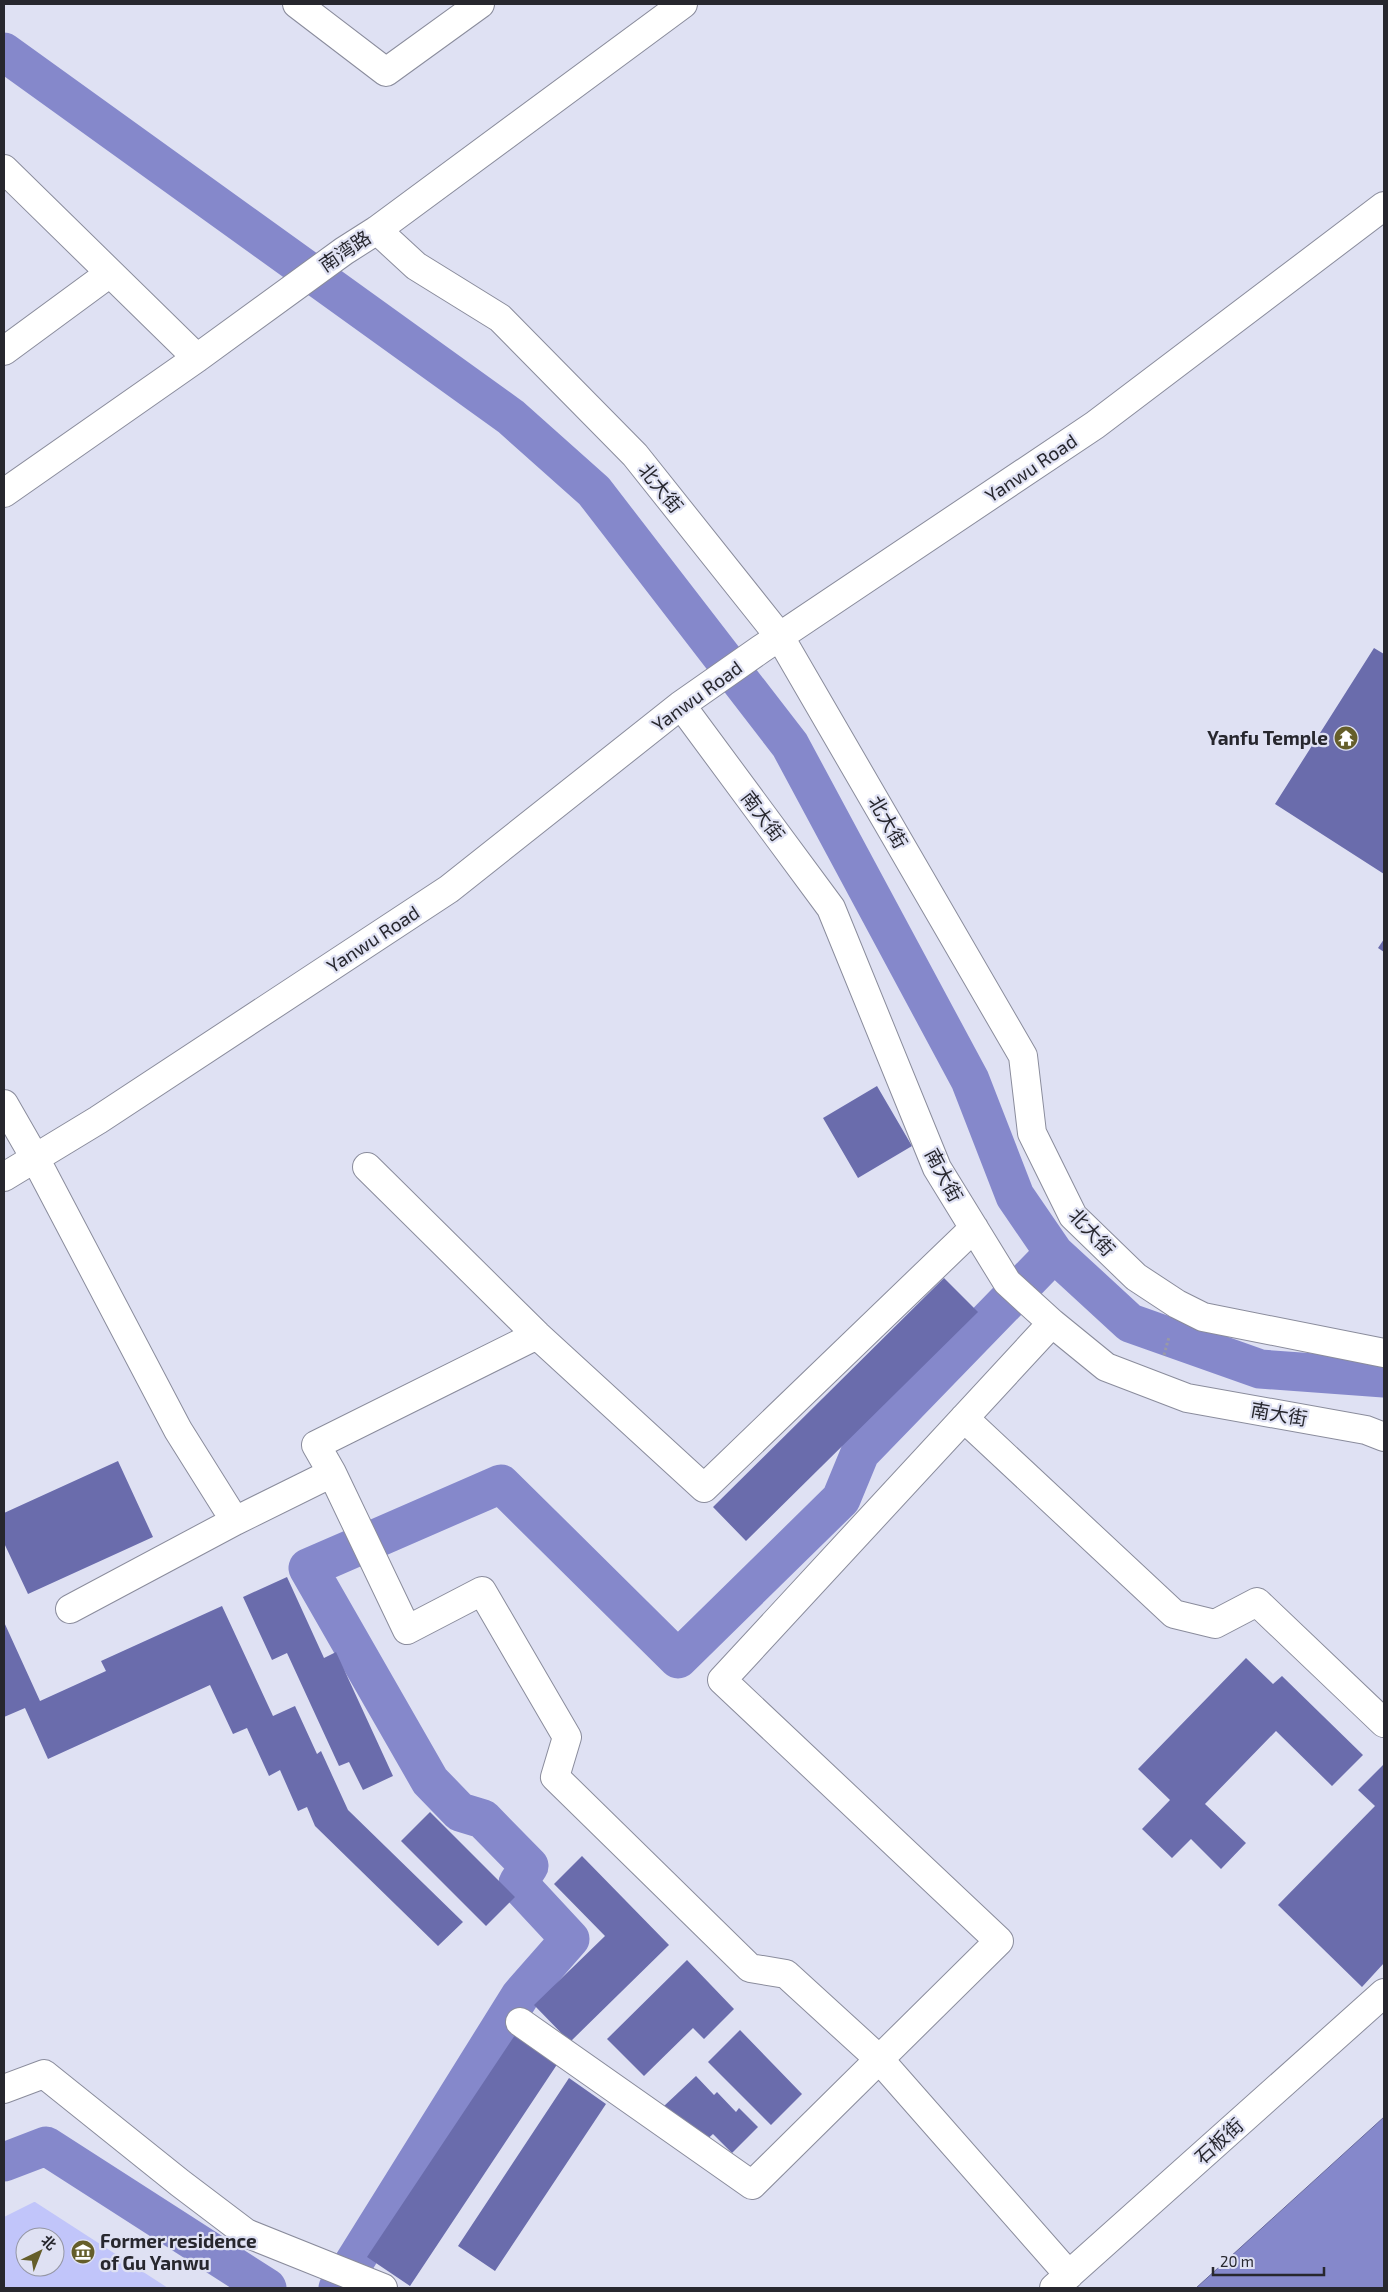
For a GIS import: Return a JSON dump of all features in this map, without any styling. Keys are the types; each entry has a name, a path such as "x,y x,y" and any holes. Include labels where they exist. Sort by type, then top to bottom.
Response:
{"street":[{"path":"297,4 386,72 480,4"},
{"name":"南湾路","path":"4,493 197,358 344,251 377,230 683,4"},
{"path":"4,169 197,358"},
{"name":"Yanwu Road","path":"4,1177 98,1120 449,889 691,699 1095,425 1384,206"},
{"name":"北大街","path":"377,230 416,266 500,318 634,455 771,643 1023,1056 1032,1134 1073,1216 1136,1277 1177,1304 1203,1317 1384,1353"},
{"path":"4,351 110,273"},
{"name":"南大街","path":"691,699 831,908 937,1168 1008,1282 1052,1323 1106,1367 1187,1398 1366,1430 1384,1437"},
{"path":"4,1104 35,1158 178,1430 236,1521"},
{"path":"367,1167 537,1335 704,1488 974,1228"},
{"path":"520,2022 752,2185 1000,1941 722,1680 1052,1323"},
{"path":"537,1335 316,1445 332,1473 407,1630 482,1591 567,1737 555,1778 750,1968 786,1974 879,2059 1061,2282"},
{"path":"964,1418 1174,1614 1215,1624 1257,1602 1384,1723"},
{"path":"70,1609 236,1521 332,1473"},
{"name":"石板街","path":"1061,2282 1384,1993"},
{"path":"4,2090 44,2074 180,2183 246,2233 373,2284"}],"path":[{"path":"1156,1386 1177,1304"}],"shaded area":[{"path":"1384,2117 1384,2288 1196,2288"},
{"name":"Former residence of Gu Yanwu","path":"35,2202 168,2288 4,2288 4,2217"}],"building":[{"path":"1374,648 1384,654 1384,874 1275,804"},
{"path":"1384,939 1384,952 1378,948"},
{"path":"877,1086 912,1146 858,1178 823,1118"},
{"path":"944,1278 978,1312 746,1541 713,1507"},
{"path":"118,1461 153,1537 28,1594 4,1543 4,1513"},
{"path":"287,1577 324,1658 336,1652 393,1776 363,1790 349,1762 339,1766 287,1653 272,1660 243,1597"},
{"path":"222,1606 273,1716 295,1706 317,1754 321,1751 348,1810 463,1922 438,1946 315,1826 307,1807 298,1811 280,1770 269,1776 247,1728 233,1734 210,1685 48,1759 25,1708 4,1717 4,1622 40,1701 106,1671 101,1661"},
{"path":"1246,1658 1273,1684 1282,1676 1363,1755 1332,1786 1276,1731 1205,1804 1246,1843 1221,1869 1191,1839 1172,1858 1142,1829 1170,1800 1138,1769"},
{"path":"1383,1765 1384,1963 1362,1987 1278,1905 1375,1806 1358,1790"},
{"path":"430,1812 515,1897 486,1926 401,1841"},
{"path":"582,1856 669,1945 570,2042 534,2005 605,1936 554,1884"},
{"path":"687,1960 734,2009 704,2039 693,2028 644,2076 607,2039"},
{"path":"740,2030 802,2094 771,2125 708,2062"},
{"path":"515,2035 558,2063 410,2286 367,2257"},
{"path":"696,2076 714,2095 717,2092 736,2112 739,2108 758,2127 732,2153 713,2134 702,2144 664,2106"},
{"path":"569,2078 606,2104 495,2271 458,2246"}],"waterway":[{"path":"4,52 511,417 594,491 790,745 970,1080 1015,1196 1054,1253 1130,1323 1260,1369 1384,1378"},
{"path":"338,2288 520,1996 570,1939 518,1883 529,1866 483,1819 460,1812 430,1781 308,1568 501,1484 678,1659 841,1499 860,1453 1054,1253"},
{"path":"4,2162 46,2146 267,2288"}],"place":[{"name":"Yanfu Temple","path":"1346,738"},
{"name":"Former residence of Gu Yanwu","path":"83,2252"}]}
